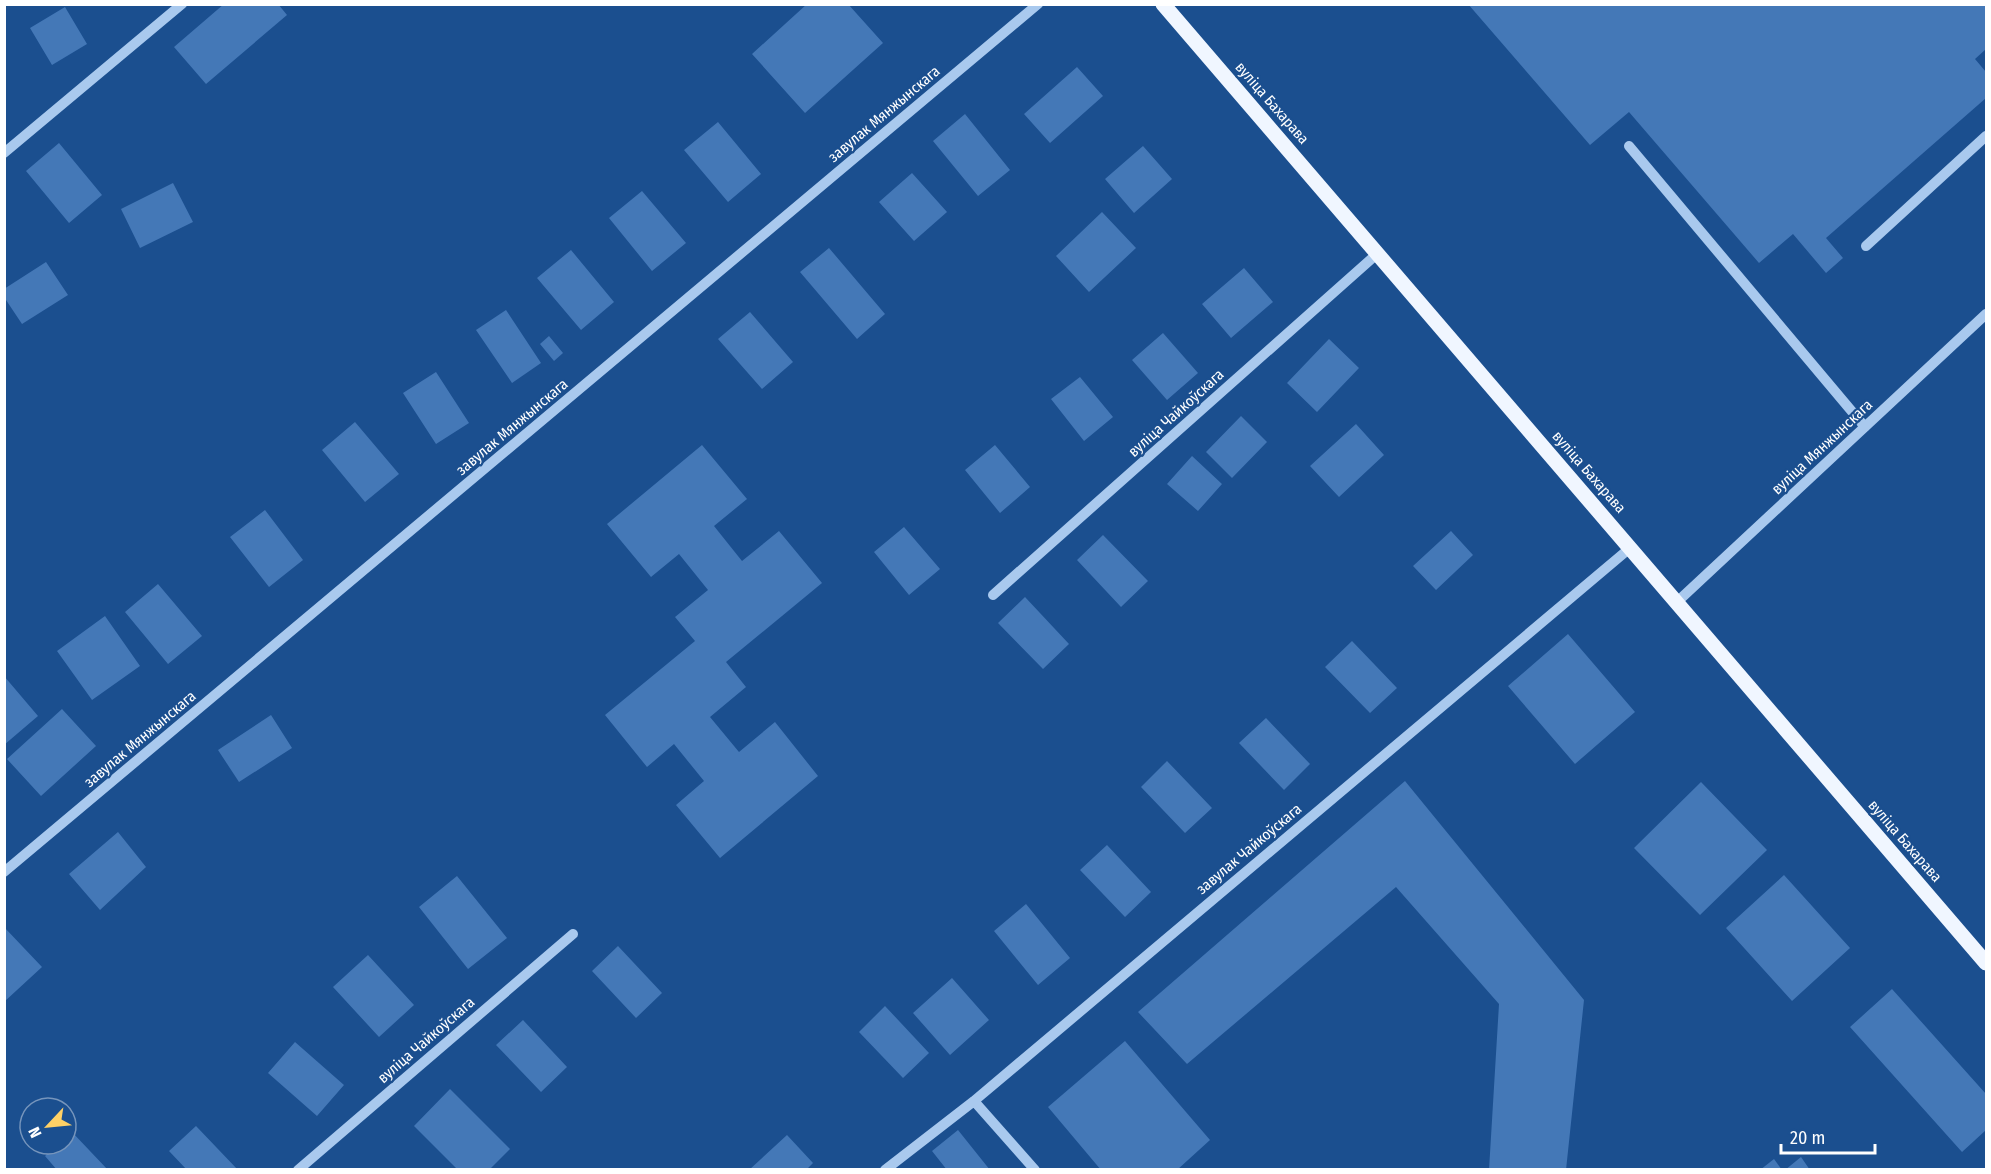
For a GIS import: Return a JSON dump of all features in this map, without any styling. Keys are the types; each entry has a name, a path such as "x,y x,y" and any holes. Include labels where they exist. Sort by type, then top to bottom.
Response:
{"main road":[{"name":"вуліца Бахарава","path":"1163,4 1986,963"}],"street":[{"path":"4,153 182,4"},
{"name":"завулак Мянжынскага","path":"4,872 1038,4"},
{"path":"1866,246 1986,136"},
{"path":"1629,146 1865,427"},
{"name":"вуліца Чайкоўскага","path":"993,595 1378,253"},
{"name":"вуліца Мянжынскага","path":"1677,602 1986,314"},
{"name":"завулак Чайкоўскага","path":"885,1170 974,1101 1630,548"},
{"name":"вуліца Чайкоўскага","path":"298,1170 573,934"},
{"path":"974,1101 1035,1170"}],"building":[{"path":"224,4 278,4 287,15 206,84 174,47"},
{"path":"807,4 848,4 883,43 805,113 752,54"},
{"path":"1468,4 1986,4 1986,49 1975,59 1986,72 1986,98 1826,238 1843,258 1826,273 1793,234 1759,263 1629,112 1590,145"},
{"path":"65,7 87,44 52,65 30,28"},
{"path":"1077,67 1103,96 1050,143 1024,114"},
{"path":"965,114 1010,170 978,196 933,141"},
{"path":"718,122 761,174 728,202 684,150"},
{"path":"59,143 102,195 69,223 26,171"},
{"path":"1143,146 1172,179 1134,213 1105,179"},
{"path":"912,173 947,212 914,241 879,202"},
{"path":"173,183 193,222 140,248 121,209"},
{"path":"642,191 686,243 652,271 609,218"},
{"path":"1102,212 1136,248 1089,292 1056,256"},
{"path":"829,248 885,314 857,339 800,272"},
{"path":"571,250 614,302 581,330 537,278"},
{"path":"46,262 68,295 22,324 4,297 4,289"},
{"path":"1244,268 1273,302 1231,338 1202,304"},
{"path":"506,310 541,363 512,383 476,330"},
{"path":"750,312 793,362 762,389 718,339"},
{"path":"1163,333 1198,373 1167,400 1132,360"},
{"path":"549,336 563,353 554,361 540,344"},
{"path":"1329,339 1359,368 1317,412 1287,383"},
{"path":"436,372 469,423 436,444 403,393"},
{"path":"1080,377 1113,417 1084,441 1051,399"},
{"path":"1241,416 1267,442 1232,478 1206,452"},
{"path":"355,422 399,474 365,502 322,450"},
{"path":"1356,424 1384,455 1339,497 1310,466"},
{"path":"702,445 747,499 714,526 742,561 779,531 822,583 726,662 746,687 710,717 739,752 775,722 818,776 720,858 676,805 704,781 674,744 647,767 605,715 695,641 675,617 708,590 679,554 651,577 607,524"},
{"path":"995,445 1030,487 1000,513 965,470"},
{"path":"1192,456 1222,484 1198,511 1167,484"},
{"path":"265,510 303,560 269,587 230,537"},
{"path":"904,527 940,569 909,595 874,552"},
{"path":"1451,531 1473,555 1436,590 1413,566"},
{"path":"1103,535 1148,581 1121,607 1077,560"},
{"path":"158,584 202,636 168,664 125,612"},
{"path":"1025,597 1069,644 1043,669 998,623"},
{"path":"105,616 140,666 92,700 57,651"},
{"path":"1568,634 1635,712 1575,764 1508,686"},
{"path":"1352,641 1397,688 1370,713 1325,667"},
{"path":"4,676 38,716 4,745"},
{"path":"62,709 96,746 41,796 7,759"},
{"path":"271,715 292,748 239,782 218,750"},
{"path":"1266,718 1310,764 1284,790 1239,743"},
{"path":"1167,761 1212,808 1185,833 1141,787"},
{"path":"1405,781 1584,1000 1566,1170 1489,1170 1499,1004 1396,887 1187,1064 1138,1012"},
{"path":"1701,782 1767,850 1700,915 1634,848"},
{"path":"118,832 146,867 100,910 69,874"},
{"path":"1107,845 1151,892 1125,917 1080,870"},
{"path":"1784,875 1850,948 1792,1001 1726,928"},
{"path":"457,876 507,938 468,969 419,907"},
{"path":"1026,904 1070,958 1038,985 994,931"},
{"path":"4,927 42,967 4,1002"},
{"path":"618,946 662,993 636,1018 592,971"},
{"path":"368,955 414,1005 379,1037 333,987"},
{"path":"952,978 989,1020 950,1055 913,1013"},
{"path":"1892,989 1986,1094 1986,1130 1962,1152 1850,1027"},
{"path":"885,1006 929,1053 903,1078 859,1032"},
{"path":"523,1020 567,1067 541,1092 496,1045"},
{"path":"1125,1041 1210,1140 1177,1170 1101,1170 1048,1107"},
{"path":"295,1042 344,1085 317,1116 268,1073"},
{"path":"450,1089 510,1149 489,1170 458,1170 414,1126"},
{"path":"196,1126 238,1170 187,1170 169,1151"},
{"path":"958,1130 990,1170 947,1170 932,1151"},
{"path":"787,1135 813,1163 806,1170 749,1170"},
{"path":"78,1138 108,1170 57,1170 45,1156 78,1156"},
{"path":"1801,1157 1810,1170 1785,1170"},
{"path":"1774,1159 1782,1170 1760,1170"}]}
